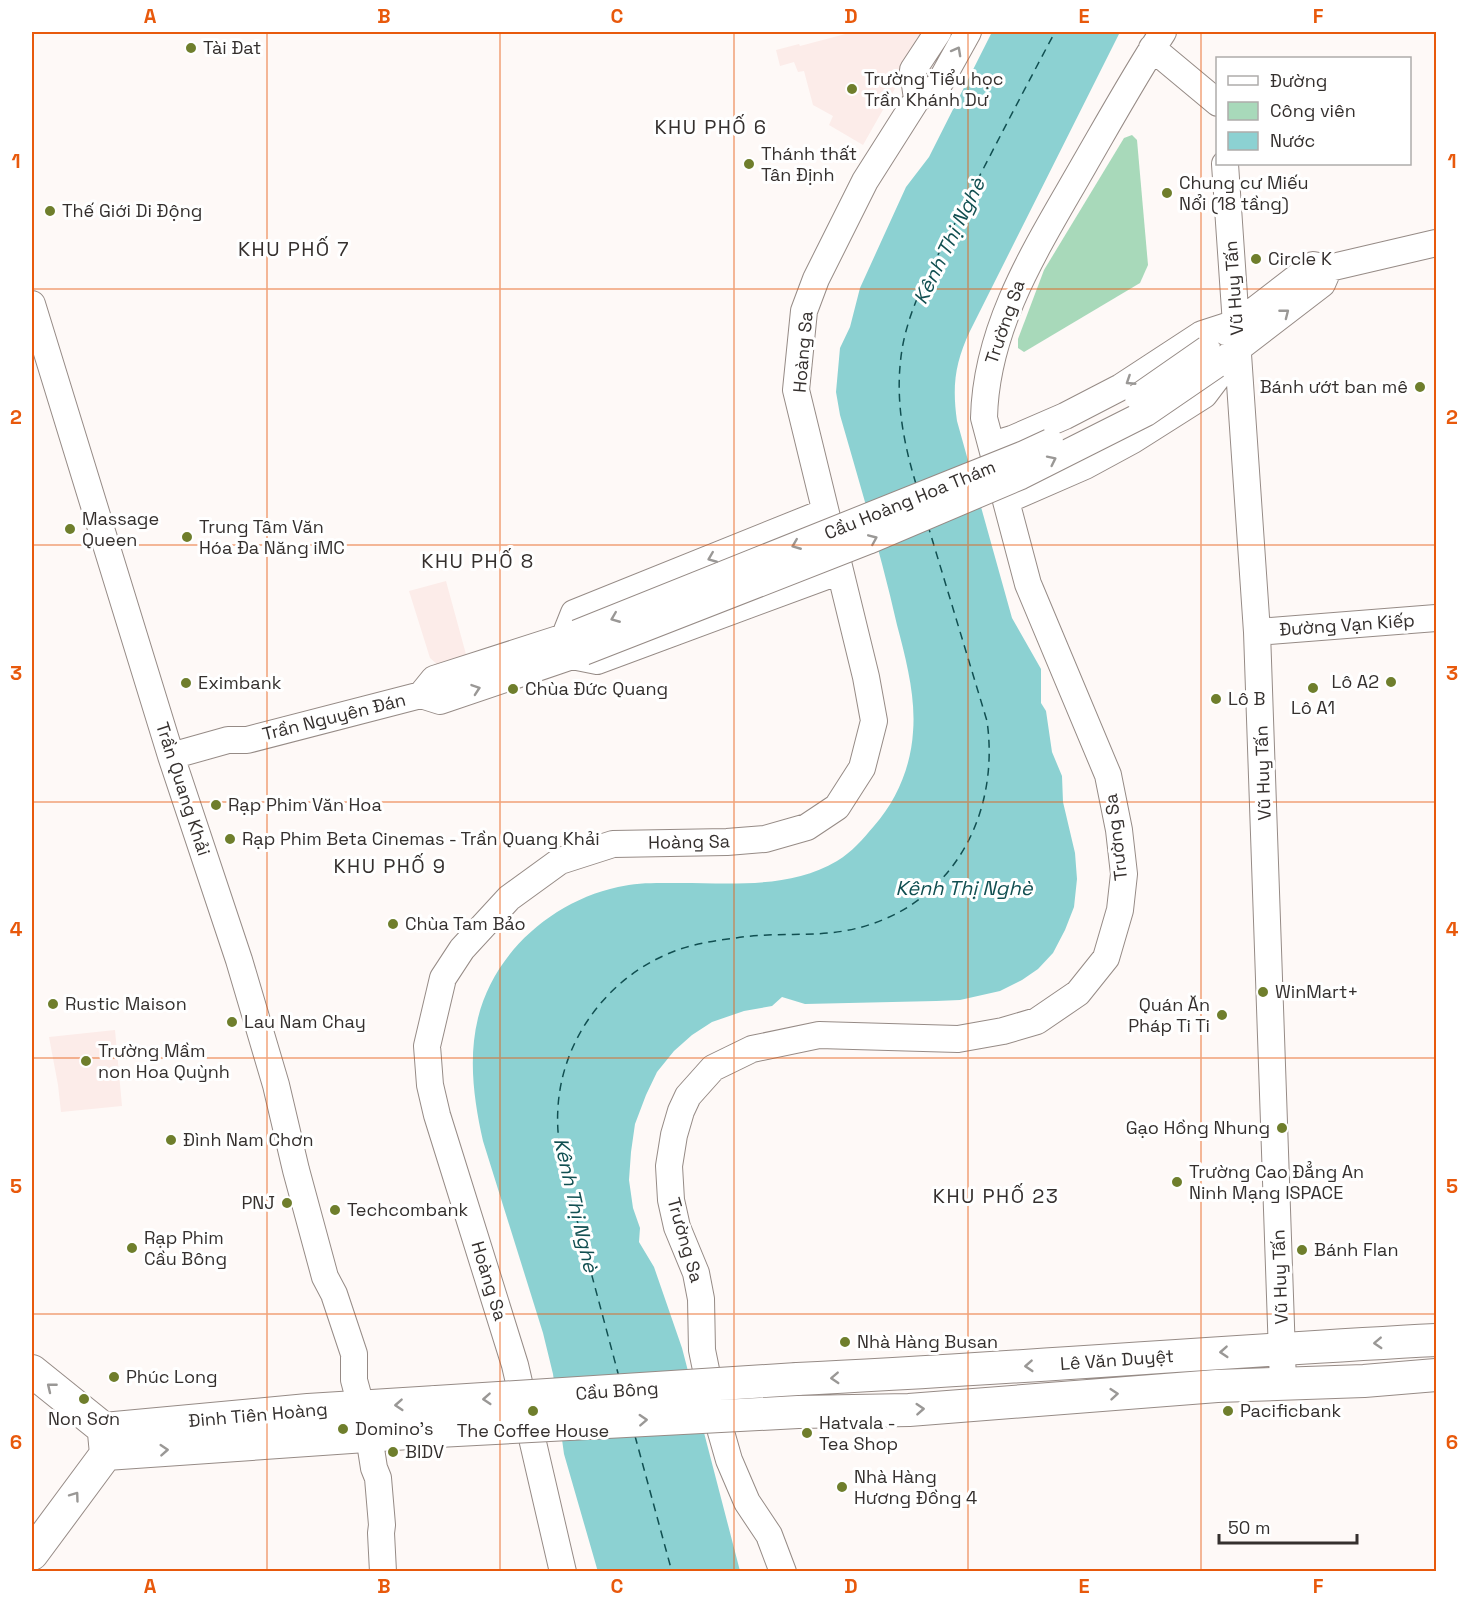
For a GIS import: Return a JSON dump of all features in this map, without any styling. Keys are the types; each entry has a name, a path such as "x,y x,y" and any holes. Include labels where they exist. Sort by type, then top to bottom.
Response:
{"main road":[{"name":"Lê Văn Duyệt","path":"797,1380 1437,1340"},
{"path":"32,1371 105,1441 32,1554"},
{"name":"Lê Văn Duyệt","path":"798,1412 909,1410 1217,1386 1364,1381 1437,1375"},
{"name":"Cầu Bông","path":"437,1417 797,1380"},
{"name":"Đinh Tiên Hoàng","path":"105,1441 308,1410 362,1408 437,1417"},
{"name":"Cầu Bông","path":"437,1417 798,1412"}],"street":[{"path":"917,99 913,70 938,32"},
{"name":"Hoàng Sa","path":"563,1572 515,1365 437,1116 430,1085 428,1046 443,978 462,949 509,898 560,861 613,844 765,839 807,827 837,807 862,768 874,721 796,390 804,311 816,279 866,181 917,99 938,86 968,32"},
{"path":"1158,40 1216,101"},
{"name":"Trường Sa","path":"783,1572 769,1535 747,1502 729,1460 713,1404 702,1350 701,1299 696,1273 677,1227 670,1200 669,1166 674,1136 688,1096 713,1068 752,1049 819,1035 958,1039 1003,1031 1037,1021 1078,993 1106,958 1118,921 1124,874 1119,830 1108,776 1028,584 984,418 985,393 992,353 1024,270 1158,40"},
{"name":"Vũ Huy Tấn","path":"1225,165 1257,632 1283,1383"},
{"path":"992,445 1012,439 1065,416 1121,387 1202,334 1236,323 1313,265 1329,268 1437,243"},
{"path":"1007,500 1095,461 1204,395 1239,349 1322,284 1329,268"},
{"name":"Trần Quang Khải","path":"32,304 173,761 240,960 276,1085 325,1277 322,1298 344,1368 362,1408"},
{"name":"Cầu Hoàng Hoa Thám","path":"574,645 868,541 1021,476 1146,413 1211,357 1236,323"},
{"name":"Cầu Hoàng Hoa Thám","path":"1211,357 1239,349"},
{"path":"825,512 574,613 574,645 597,661 840,571"},
{"name":"Đường Vạn Kiếp","path":"1257,632 1437,618"},
{"name":"Trần Nguyên Đán","path":"173,761 228,740 247,740 421,695 440,701 574,645"},
{"path":"362,1408 374,1468 372,1478 376,1525 381,1533 383,1572"}],"shaded area":[{"name":"Trường Tiểu học Trần Khánh Dư","path":"853,32 927,32 863,145 829,125 833,116 813,105 804,71 798,72 794,62 780,66 776,50"},
{"path":"446,581 467,658 440,667 430,658 409,591"},
{"name":"Trường Mầm non Hoa Quỳnh","path":"115,1030 122,1106 61,1112 49,1037"}],"green space":[{"path":"1132,135 1137,140 1148,265 1140,283 1024,352 1018,348 1018,339 1044,270 1124,138"}],"water":[{"name":"Kênh Thị Nghè","path":"992,32 1120,32 970,331 958,364 955,386 957,421 1012,618 1041,669 1041,703 1046,711 1052,752 1062,776 1063,802 1075,853 1077,879 1074,907 1053,953 1038,969 1000,991 960,1000 936,1001 805,1004 782,997 772,1006 744,1011 712,1022 674,1051 657,1072 635,1124 629,1180 633,1208 640,1228 639,1242 654,1267 682,1348 740,1571 598,1572 564,1454 553,1374 543,1333 483,1141 473,1080 473,1049 478,1018 497,972 512,951 549,917 571,904 594,894 633,884 760,882 800,876 819,870 837,861 857,845 882,816 896,794 906,770 912,745 914,719 912,692 884,572 840,415 836,392 840,348 850,327 860,288 906,187 929,157"}],"ferry route":[{"path":"916,484 903,432 899,397 900,362 908,326 929,273 1055,32"},
{"path":"619,1377 567,1185 561,1154 558,1107 561,1083 568,1060 577,1038 605,999 622,982 663,956 690,946 717,941 763,935 830,933 880,921 912,905 938,883 959,856 975,826 985,793 989,758 987,721 929,529"},
{"path":"635,1436 672,1572"}],"place":[{"name":"Tài Đat","path":"191,48"},
{"name":"Trường Tiểu học Trần Khánh Dư","path":"852,89"},
{"name":"Thánh thất Tân Định","path":"749,164"},
{"name":"Chung cư Miếu Nổi (18 tầng)","path":"1167,193"},
{"name":"Thế Giới Di Động","path":"50,211"},
{"name":"Circle K","path":"1256,259"},
{"name":"Bánh ướt ban mê","path":"1420,387"},
{"name":"Massage Queen","path":"70,529"},
{"name":"Trung Tâm Văn Hóa Đa Năng iMC","path":"187,537"},
{"name":"Lô A2","path":"1391,682"},
{"name":"Eximbank","path":"186,683"},
{"name":"Lô A1","path":"1313,688"},
{"name":"Chùa Đức Quang","path":"513,689"},
{"name":"Lô B","path":"1216,699"},
{"name":"Rạp Phim Văn Hoa","path":"216,805"},
{"name":"Rạp Phim Beta Cinemas - Trần Quang Khải","path":"230,839"},
{"name":"Chùa Tam Bảo","path":"393,924"},
{"name":"WinMart+","path":"1263,992"},
{"name":"Rustic Maison","path":"53,1004"},
{"name":"Quán Ăn Pháp Ti Ti","path":"1222,1015"},
{"name":"Lau Nam Chay","path":"232,1022"},
{"name":"Trường Mầm non Hoa Quỳnh","path":"86,1061"},
{"name":"Gạo Hồng Nhung","path":"1282,1128"},
{"name":"Đình Nam Chơn","path":"171,1140"},
{"name":"Trường Cao Đẳng An Ninh Mạng ISPACE","path":"1177,1182"},
{"name":"PNJ","path":"287,1203"},
{"name":"Techcombank","path":"335,1210"},
{"name":"Rạp Phim Cầu Bông","path":"132,1248"},
{"name":"Bánh Flan","path":"1302,1250"},
{"name":"Nhà Hàng Busan","path":"845,1342"},
{"name":"Phúc Long","path":"114,1377"},
{"name":"Non Sơn","path":"84,1399"},
{"name":"The Coffee House","path":"533,1411"},
{"name":"Pacificbank","path":"1228,1411"},
{"name":"Domino's","path":"343,1429"},
{"name":"Hatvala - Tea Shop","path":"807,1433"},
{"name":"BIDV","path":"393,1452"},
{"name":"Nhà Hàng Hương Đồng 4","path":"842,1487"}],"district":[{"name":"KHU PHỐ 6","path":"711,127"},
{"name":"KHU PHỐ 7","path":"294,249"},
{"name":"KHU PHỐ 8","path":"478,561"},
{"name":"KHU PHỐ 9","path":"390,866"},
{"name":"KHU PHỐ 23","path":"996,1196"}]}
